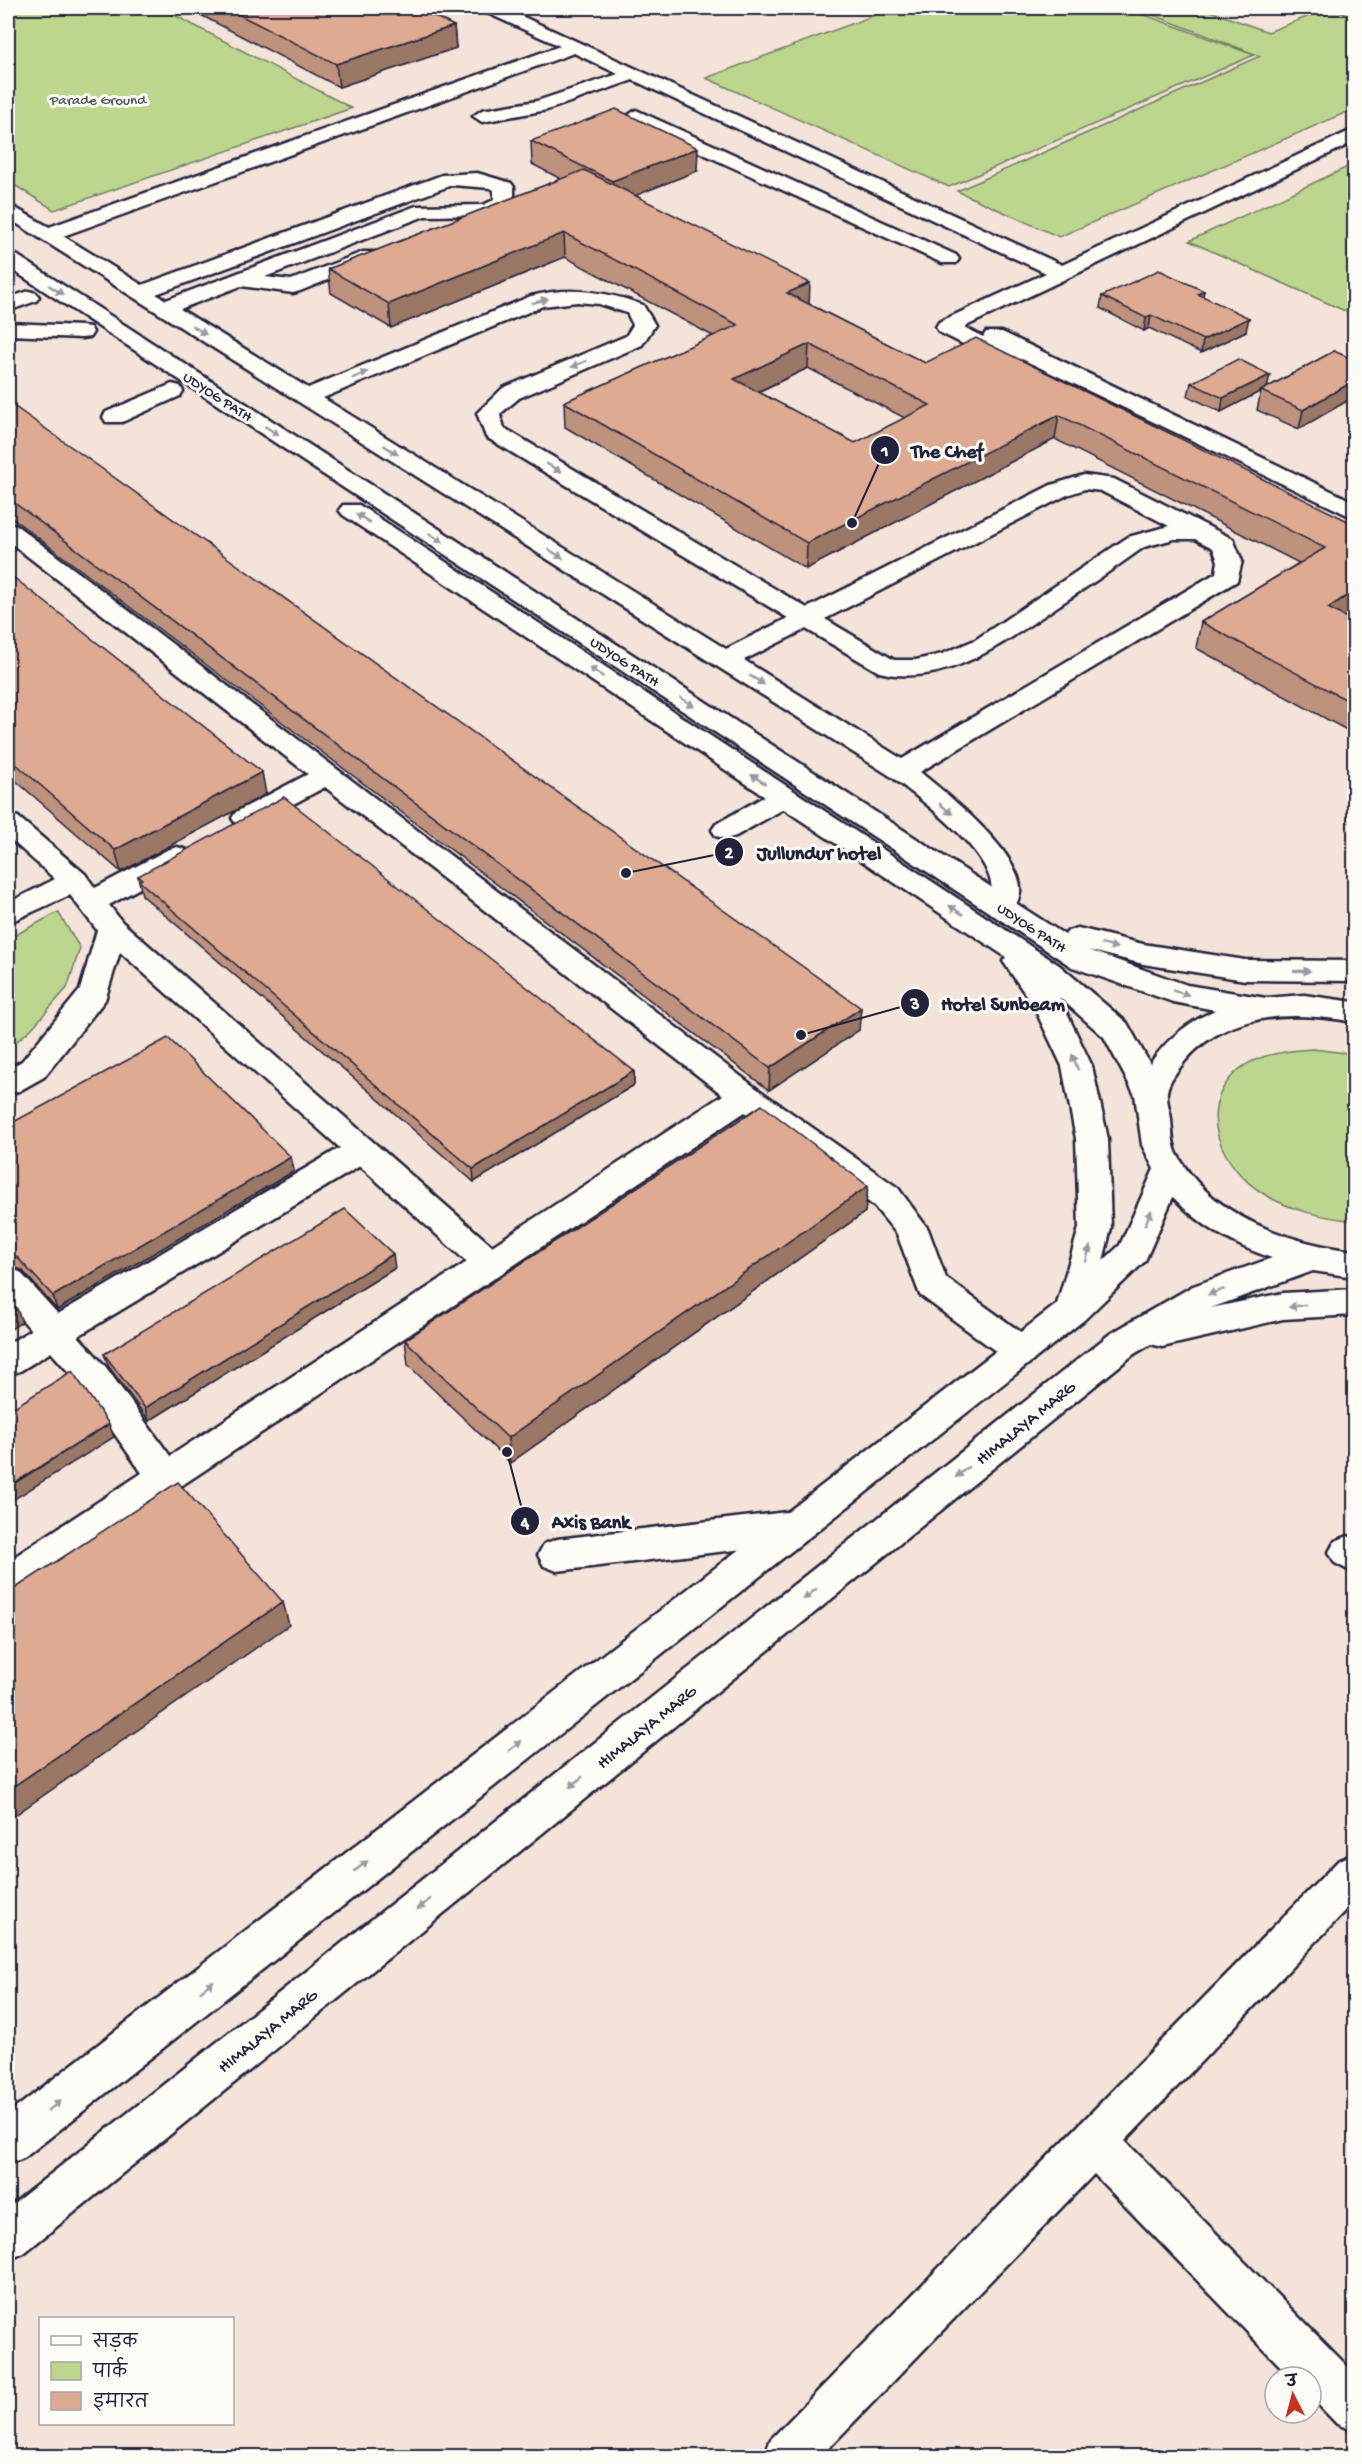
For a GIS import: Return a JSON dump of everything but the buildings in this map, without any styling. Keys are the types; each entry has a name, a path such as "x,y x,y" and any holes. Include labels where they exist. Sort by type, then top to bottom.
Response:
{"street":[{"path":"491,8 1061,272"},
{"path":"47,235 575,46"},
{"path":"482,116 541,106 634,74"},
{"path":"615,124 685,97"},
{"path":"636,116 949,259"},
{"path":"1354,135 947,327 1344,505 1354,524"},
{"path":"140,293 449,179 468,178 491,181 504,187 504,203 432,232"},
{"path":"8,210 902,771 981,841 1001,871 1008,889 1007,899 1001,907"},
{"path":"164,308 423,210 486,211"},
{"path":"239,279 293,286 389,249"},
{"name":"UDYOG PATH","path":"8,258 1082,960 1184,995 1266,1008"},
{"name":"UDYOG PATH","path":"13,291 82,332 172,391 1049,972 1116,1030 1151,1095"},
{"path":"306,397 538,300 565,296 602,296 636,309 644,325 634,340 511,393 488,412 494,432 888,667 916,668 951,659 984,645 1136,542 1173,532 1199,532"},
{"path":"8,329 82,332"},
{"path":"114,417 172,391"},
{"path":"725,660 1059,490 1084,482 1106,484 1224,544 1230,561 1227,576 902,771"},
{"path":"8,530 745,1096 886,1197 912,1229 933,1286 1021,1351"},
{"path":"8,914 83,892 214,836 326,775"},
{"path":"726,830 784,797"},
{"path":"8,823 83,892 112,929 491,1264"},
{"path":"1032,927 1143,954 1245,970 1354,971"},
{"path":"8,1083 33,1069 94,993 112,929"},
{"path":"1005,942 1048,1004 1077,1066 1092,1139 1095,1228 1072,1311"},
{"path":"1354,1012 1300,1005 1266,1008 1241,1013 1206,1027 1175,1050 1158,1076 1151,1095 1159,1152 1169,1170 1190,1196 1258,1242 1311,1258 1354,1264"},
{"path":"8,1581 745,1096"},
{"path":"8,1361 362,1150"},
{"path":"8,2142 1072,1311 1133,1252 1169,1170"},
{"name":"HIMALAYA MARG","path":"8,2237 1122,1344 1205,1295 1311,1258"},
{"path":"8,1281 93,1376 165,1477"},
{"path":"1122,1344 1232,1315 1332,1300 1354,1302"},
{"path":"557,1555 795,1527"},
{"path":"789,2457 1354,1874"},
{"path":"1094,2142 1354,2407"}],"green space":[{"name":"Parade Ground","path":"8,8 161,8 352,108 54,210 8,181"},
{"path":"894,8 1126,8 1254,55 949,187 706,78"},
{"path":"1135,8 1213,8 1210,11 1268,32 1330,8 1354,17 1354,109 1059,237 957,191 1260,56"},
{"path":"1354,164 1354,315 1189,241"},
{"path":"58,912 80,948 67,988 32,1028 8,1049 8,939"},
{"path":"1313,1049 1354,1054 1354,1221 1308,1212 1285,1205 1264,1194 1236,1169 1218,1138 1215,1121 1217,1104 1223,1087 1236,1072 1262,1058 1283,1052"}],"place":[{"name":"The Chef","path":"852,523"},
{"name":"Jullundur hotel","path":"626,873"},
{"name":"Hotel Sunbeam","path":"801,1035"},
{"name":"Axis Bank","path":"507,1452"}]}
